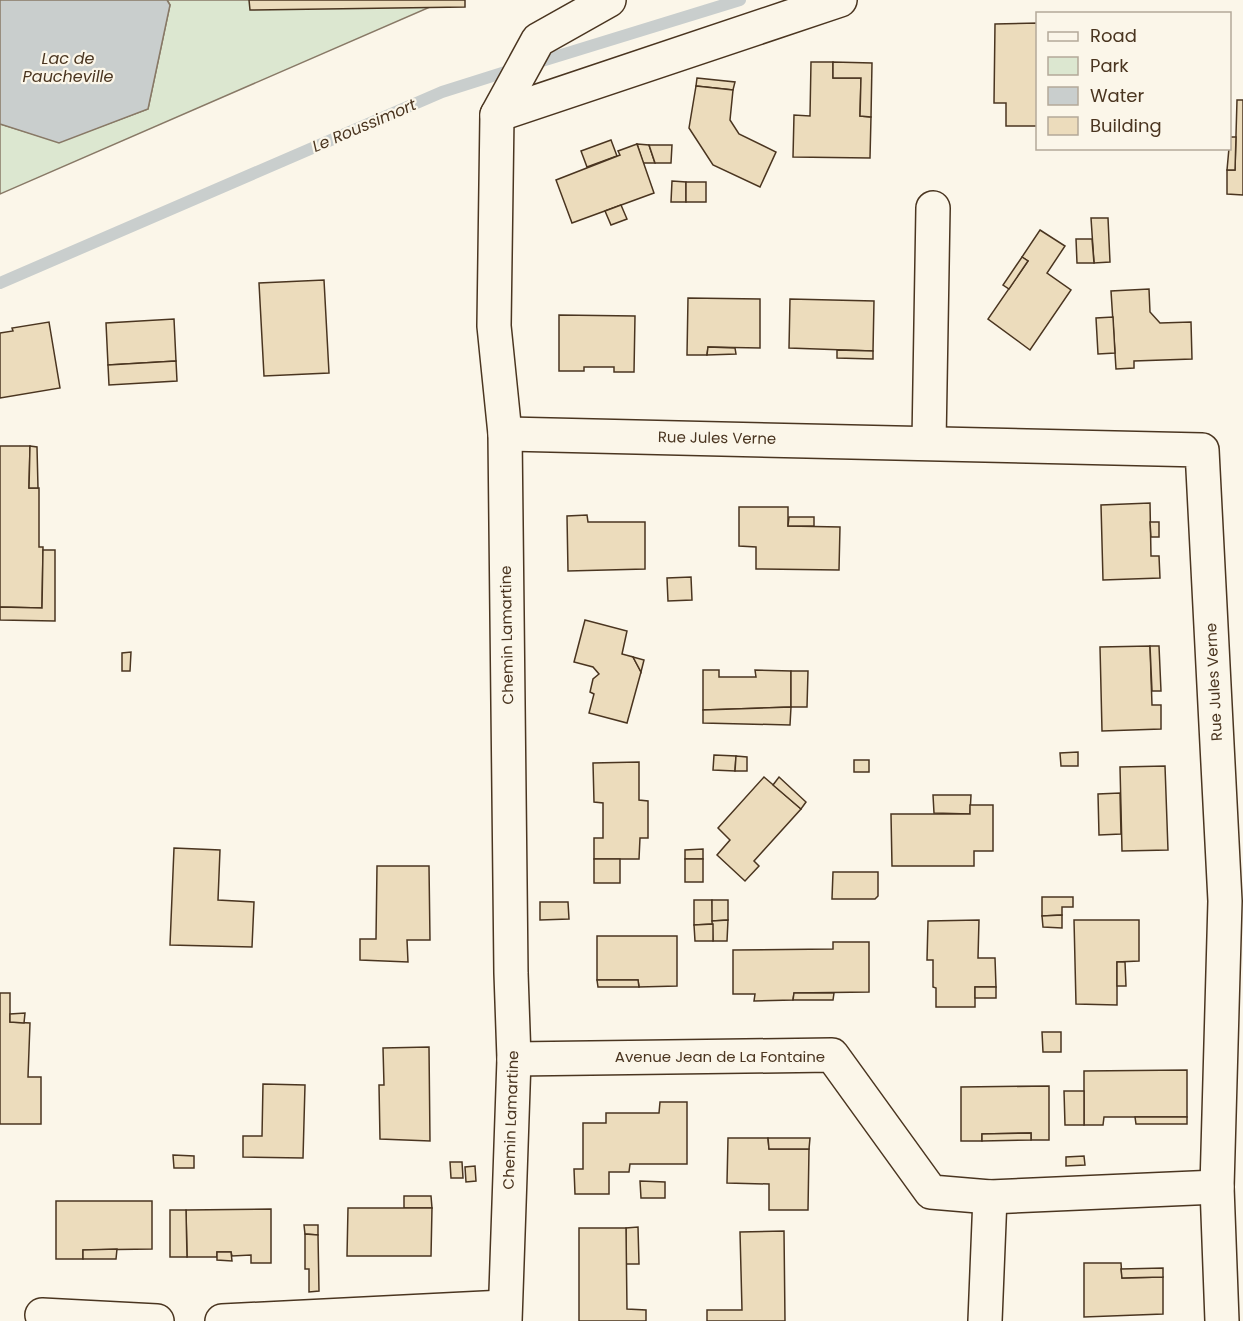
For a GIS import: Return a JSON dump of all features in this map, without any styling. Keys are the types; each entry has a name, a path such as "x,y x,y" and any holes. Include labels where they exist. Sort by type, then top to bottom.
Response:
{"street":[{"name":"Chemin Lamartine","path":"504,1314 514,1059 505,434 494,326 497,115 538,40 609,0"},
{"path":"497,115 840,0"},
{"path":"929,442 933,208"},
{"name":"Rue Jules Verne","path":"505,434 1202,450 1225,901 1217,1187"},
{"name":"Avenue Jean de La Fontaine","path":"514,1059 832,1055 931,1192 990,1197 1217,1187"},
{"path":"1217,1187 1222,1321"},
{"path":"985,1321 990,1197"},
{"path":"222,1321 504,1314"},
{"path":"42,1316 157,1321"}],"green space":[{"path":"167,0 446,0 0,194 0,124 59,142 148,109 170,5"}],"water":[{"name":"Lac de Paucheville","path":"0,0 167,0 170,5 148,109 59,143 0,124"}],"building":[{"path":"249,0 465,0 465,7 250,10"},
{"path":"1036,23 1036,126 1006,126 1006,103 994,103 995,24"},
{"path":"811,62 833,62 833,78 861,78 860,116 871,117 870,158 793,157 794,115 810,116"},
{"path":"833,62 872,63 871,117 860,116 861,78 833,78"},
{"path":"697,78 735,82 733,90 696,86"},
{"path":"696,86 733,90 730,120 739,134 776,152 760,187 713,165 689,128"},
{"path":"1237,100 1243,100 1243,195 1227,194 1227,170 1235,170"},
{"path":"1231,137 1236,137 1235,170 1227,170"},
{"path":"611,140 617,156 587,167 581,151"},
{"path":"637,144 649,145 655,163 643,163"},
{"path":"637,144 654,193 572,223 556,180 620,155 618,151"},
{"path":"649,145 672,145 671,163 655,163"},
{"path":"672,181 686,182 686,202 671,202"},
{"path":"686,182 706,182 706,202 686,202"},
{"path":"621,205 627,219 611,225 605,211"},
{"path":"1091,218 1108,218 1110,262 1094,263"},
{"path":"1040,230 1065,246 1047,273 1071,290 1030,350 988,319 1028,261 1022,257"},
{"path":"1076,239 1092,239 1094,263 1077,263"},
{"path":"1022,257 1028,261 1009,289 1003,285"},
{"path":"324,280 329,373 264,376 259,283"},
{"path":"1149,289 1150,312 1160,323 1191,322 1192,359 1134,361 1134,368 1116,369 1111,291"},
{"path":"688,298 760,299 760,348 708,347 707,355 687,355"},
{"path":"790,299 874,301 873,351 789,348"},
{"path":"559,315 635,316 634,372 614,372 614,367 584,367 584,371 559,371"},
{"path":"1113,317 1115,353 1098,354 1096,318"},
{"path":"174,319 176,361 108,365 106,323"},
{"path":"49,322 60,388 0,398 0,333 13,331 12,328"},
{"path":"708,347 735,348 736,354 707,355"},
{"path":"837,350 873,351 873,359 837,358"},
{"path":"176,361 177,381 109,385 108,365"},
{"path":"0,446 30,446 29,488 39,488 39,547 43,547 42,608 0,607"},
{"path":"30,446 37,447 38,488 29,488"},
{"path":"1150,503 1151,556 1159,556 1160,578 1103,580 1101,505"},
{"path":"739,507 788,507 788,526 840,527 839,570 756,569 756,547 739,546"},
{"path":"587,515 588,522 645,522 645,569 568,571 567,516"},
{"path":"789,517 814,517 814,526 788,526"},
{"path":"1150,522 1159,522 1159,537 1151,537"},
{"path":"43,550 55,550 55,621 0,620 0,607 42,608"},
{"path":"691,577 692,600 668,601 667,578"},
{"path":"585,620 627,631 622,654 633,657 641,672 627,723 589,713 594,694 590,692 593,679 599,674 593,667 574,662"},
{"path":"1150,646 1152,705 1161,705 1161,729 1102,731 1100,647"},
{"path":"1150,646 1159,646 1161,691 1152,691"},
{"path":"131,652 130,671 122,671 122,653"},
{"path":"633,657 644,660 641,672"},
{"path":"703,670 719,670 719,677 756,677 755,670 791,671 791,707 703,710"},
{"path":"791,671 808,671 807,707 791,707"},
{"path":"791,707 790,725 703,723 703,710"},
{"path":"1078,752 1078,766 1061,766 1060,753"},
{"path":"714,755 736,756 735,771 713,770"},
{"path":"736,756 747,757 747,771 735,771"},
{"path":"854,760 869,760 869,772 854,772"},
{"path":"639,762 639,800 648,801 648,838 640,838 639,859 594,859 594,838 603,838 603,803 594,802 593,763"},
{"path":"1165,766 1168,850 1122,851 1120,767"},
{"path":"764,777 801,809 754,861 759,866 745,881 717,855 730,840 718,828"},
{"path":"779,777 806,802 801,809 773,785"},
{"path":"1120,793 1121,834 1099,835 1098,794"},
{"path":"933,795 971,795 970,814 934,813"},
{"path":"970,805 993,805 993,851 974,851 974,866 892,866 891,814 970,814"},
{"path":"174,848 220,850 218,900 254,902 252,947 170,945"},
{"path":"703,849 703,859 685,859 685,850"},
{"path":"594,859 620,859 620,883 594,883"},
{"path":"685,859 703,859 703,882 685,882"},
{"path":"377,866 429,866 430,940 407,940 408,962 360,960 360,939 376,939"},
{"path":"833,872 878,872 878,896 875,899 832,899"},
{"path":"1042,897 1073,897 1073,907 1062,907 1062,915 1042,916"},
{"path":"694,900 712,900 713,924 694,925"},
{"path":"712,900 728,900 728,920 712,921"},
{"path":"540,902 568,902 569,919 540,920"},
{"path":"1062,915 1062,928 1043,927 1042,916"},
{"path":"728,920 727,941 713,941 712,921"},
{"path":"979,920 978,958 995,958 996,987 975,987 975,1007 936,1007 933,960 927,960 928,921"},
{"path":"1074,920 1139,920 1139,961 1117,962 1117,1005 1076,1004"},
{"path":"713,924 713,941 695,941 694,925"},
{"path":"597,936 677,936 677,986 639,987 638,980 597,980"},
{"path":"833,942 869,942 869,992 794,993 793,1000 754,1001 755,994 733,994 733,950 833,949"},
{"path":"1117,962 1125,962 1126,986 1117,986"},
{"path":"597,980 638,980 639,987 598,987"},
{"path":"975,987 996,987 996,998 975,998"},
{"path":"0,993 10,993 10,1022 30,1023 28,1077 41,1077 41,1124 0,1124"},
{"path":"794,993 834,993 833,1000 793,1000"},
{"path":"25,1013 24,1023 10,1022 10,1014"},
{"path":"1042,1032 1061,1032 1061,1052 1043,1052"},
{"path":"429,1047 430,1141 380,1139 379,1085 384,1085 383,1048"},
{"path":"1187,1070 1187,1117 1104,1117 1103,1125 1084,1125 1084,1071"},
{"path":"263,1084 305,1085 303,1158 243,1157 243,1136 262,1136"},
{"path":"1049,1086 1049,1140 1031,1140 1031,1133 982,1134 982,1141 961,1141 961,1087"},
{"path":"1064,1091 1084,1091 1084,1125 1065,1125"},
{"path":"660,1102 687,1102 687,1164 630,1164 629,1172 609,1172 609,1194 575,1194 574,1169 583,1169 583,1123 606,1123 606,1113 659,1113"},
{"path":"1135,1117 1187,1117 1187,1124 1136,1124"},
{"path":"1031,1133 1031,1140 982,1141 982,1134"},
{"path":"728,1138 768,1138 769,1149 809,1149 808,1210 769,1210 769,1184 727,1183"},
{"path":"768,1138 810,1138 809,1149 769,1149"},
{"path":"173,1155 194,1156 194,1168 174,1168"},
{"path":"1084,1156 1085,1165 1066,1166 1066,1157"},
{"path":"450,1162 462,1162 463,1178 451,1178"},
{"path":"475,1166 476,1181 466,1182 465,1167"},
{"path":"640,1181 665,1182 665,1198 641,1198"},
{"path":"404,1196 431,1196 432,1208 404,1208"},
{"path":"56,1201 152,1201 152,1249 83,1250 83,1259 56,1259"},
{"path":"348,1208 432,1208 431,1256 347,1256"},
{"path":"271,1209 271,1263 251,1263 251,1255 232,1256 231,1252 217,1252 217,1257 187,1257 186,1210"},
{"path":"170,1210 186,1210 187,1257 170,1257"},
{"path":"304,1225 318,1225 318,1235 305,1234"},
{"path":"638,1227 639,1264 626,1264 626,1228"},
{"path":"579,1228 626,1228 627,1309 646,1310 646,1321 579,1321"},
{"path":"784,1231 785,1321 707,1321 707,1310 742,1310 740,1232"},
{"path":"305,1234 318,1235 319,1291 309,1292 309,1269 305,1269"},
{"path":"117,1249 116,1259 83,1259 83,1250"},
{"path":"217,1252 231,1252 232,1261 217,1260"},
{"path":"1084,1263 1121,1263 1122,1278 1163,1277 1163,1314 1084,1317"},
{"path":"1163,1268 1163,1277 1122,1278 1121,1269"}],"waterway":[{"name":"Le Roussimort","path":"532,64 740,0"},
{"name":"Le Roussimort","path":"0,283 442,92 515,69"}]}
